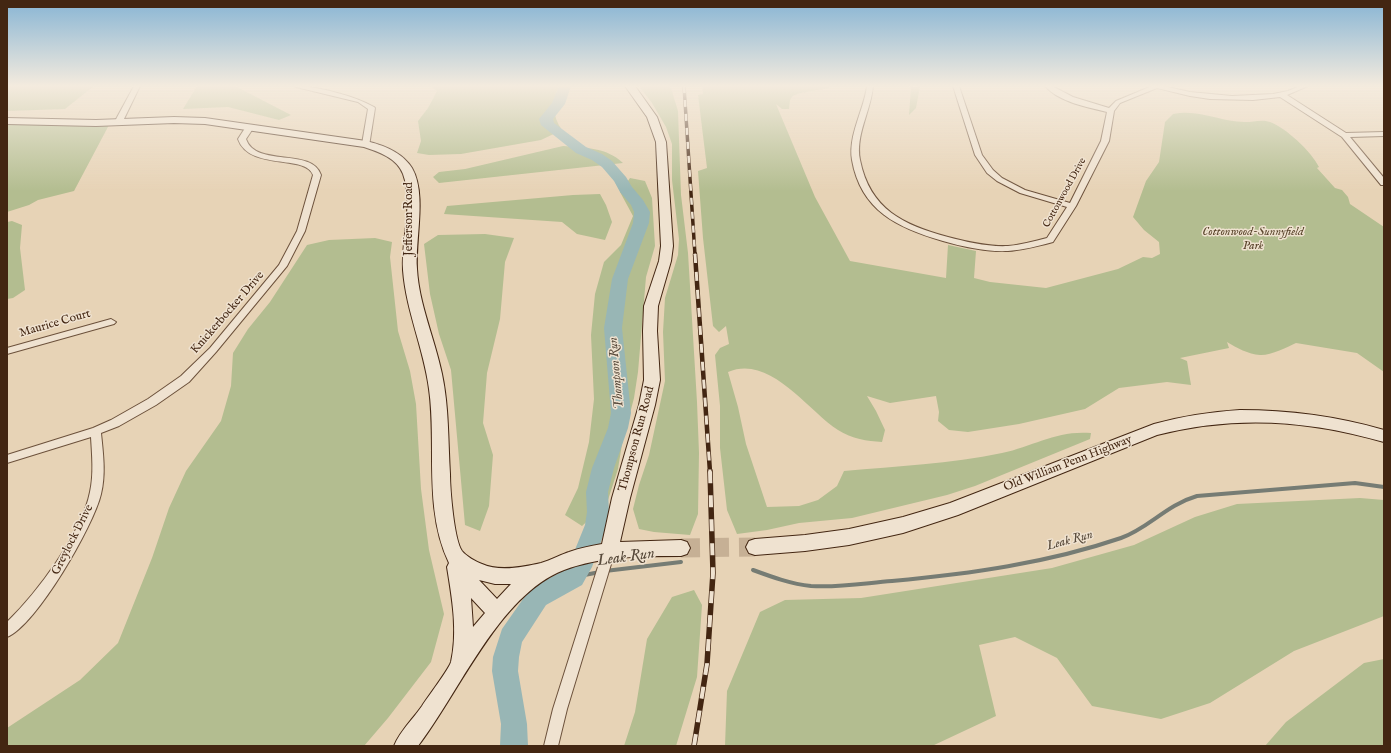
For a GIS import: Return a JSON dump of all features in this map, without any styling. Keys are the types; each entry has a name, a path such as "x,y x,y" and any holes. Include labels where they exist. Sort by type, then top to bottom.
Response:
{"street":[{"name":"Jefferson Road","path":"15,121 118,123 163,121"},
{"name":"Jefferson Road","path":"200,121 366,144 381,149 406,166 412,183 410,269 412,285 430,352 438,390 443,498 447,528 454,554 465,577 497,612"},
{"path":"366,144 370,121"},
{"name":"Thompson Run Road","path":"550,746 600,582 603,555 621,498 647,405 652,380 650,331 651,306 667,246 661,142 653,121"},
{"name":"Cottonwood Drive","path":"862,121 855,149 856,160 866,188 876,205 895,222 920,233 959,243 996,248 1023,247 1050,240 1072,206 1105,141 1109,121"},
{"path":"967,121 977,151 991,173 1006,184 1031,194 1072,206"},
{"path":"1323,121 1344,135 1384,183"},
{"name":"Knickerbocker Drive","path":"7,459 96,431 140,410 164,395 185,379 213,350 276,277 301,231 317,178 316,172 313,167 304,163 259,155 249,151 243,146 242,139 250,127"},
{"path":"1344,135 1384,134"},
{"name":"Maurice Court","path":"7,351 110,322"},
{"name":"Old William Penn Highway","path":"755,547 805,543 849,537 903,526 952,510 1154,430 1188,421 1226,416 1290,418 1340,425 1384,436"},
{"name":"Greylock Drive","path":"7,631 32,606 51,582 84,524 97,487 98,472 96,431"},
{"path":"454,554 464,564 485,574 516,576 572,559 681,548"},
{"path":"454,554 464,629 464,641 457,669"},
{"path":"405,746 497,612 532,578 552,566"}],"green space":[{"path":"7,121 25,122 40,125 109,125 74,191 38,200 29,205 7,212"},
{"path":"418,121 557,121 562,130 541,140 461,154 429,155 417,153 421,141"},
{"path":"663,121 678,121 681,195 688,253 697,402 699,453 698,514 690,535 654,532 639,529 633,509 649,455 665,381 663,332 665,298 678,255 679,239 672,180 672,144"},
{"name":"Cottonwood-Sunnyfield Park","path":"701,121 783,121 815,197 850,261 946,278 948,245 976,251 974,278 990,282 1046,288 1118,269 1143,257 1152,258 1160,254 1159,242 1144,230 1133,217 1146,181 1159,162 1166,121 1267,121 1283,129 1304,147 1319,167 1317,168 1335,188 1342,190 1348,197 1350,204 1384,227 1384,372 1357,353 1296,343 1273,353 1260,355 1247,352 1227,342 1229,348 1180,358 1187,361 1191,385 1167,382 1119,388 1085,409 1019,424 968,432 949,430 938,421 939,412 936,396 890,403 867,396 885,430 882,442 849,436 838,430 801,398 773,377 759,371 744,369 728,372 738,407 746,444 767,507 799,506 818,500 837,486 844,471 963,460 1014,450 1056,436 1091,433 1090,439 975,486 947,495 852,518 799,523 767,530 737,534 727,510 720,448 720,406 715,355 720,348 729,344 726,326 719,332 713,326 703,238 698,171 707,168"},
{"path":"563,146 603,151 617,158 623,163 439,183 433,177 439,172 465,169"},
{"path":"630,178 645,181 652,198 655,246 646,277 638,372 634,398 622,444 618,469 607,503 582,526 565,515 578,488 589,442 594,399 591,335 595,294 604,262 621,245 633,216 620,192"},
{"path":"600,194 612,222 605,240 577,234 562,222 444,214 447,206"},
{"path":"12,221 22,225 20,248 25,290 13,298 7,299 7,222"},
{"path":"485,234 514,238 505,262 500,319 487,373 483,423 493,455 489,506 480,531 465,525 451,370 439,334 430,294 424,244 438,235"},
{"path":"375,238 392,242 390,257 398,331 410,371 416,404 421,489 429,550 444,614 431,662 388,718 364,746 7,746 7,728 80,680 118,643 152,558 169,508 186,471 221,421 231,386 233,353 248,329 270,302 307,245 329,240"},
{"path":"1360,498 1384,500 1384,616 1294,651 1210,703 1161,719 1092,706 1057,658 1015,637 979,645 996,716 932,746 725,746 727,691 760,612 785,600 861,598 1052,568 1134,545 1195,517 1237,504"},
{"path":"694,590 702,605 697,677 676,746 624,746 635,712 647,639 672,597"},
{"path":"1384,659 1384,746 1265,746 1286,722 1364,663"}],"waterway":[{"name":"Thompson Run","path":"514,746 514,724 505,671 506,657 511,637 538,597 574,577 580,567 596,525 598,512 597,492 603,468 618,428 621,413 613,328 620,279 641,223 642,212 638,203 625,189 621,180 607,164 597,157 581,150 548,125 547,121"},
{"name":"Leak Run","path":"753,570 774,578 811,586 852,585 950,575 1037,561 1093,547 1131,534 1176,505 1197,496 1355,483 1384,487"},
{"name":"Leak Run","path":"605,571 681,562"},
{"name":"Leak Run","path":"574,577 600,572"}],"tunnel":[{"path":"681,548 755,547"}],"railway":[{"path":"686,121 695,255"},
{"path":"695,254 710,472"},
{"path":"694,746 707,664 713,573 710,471"}]}
